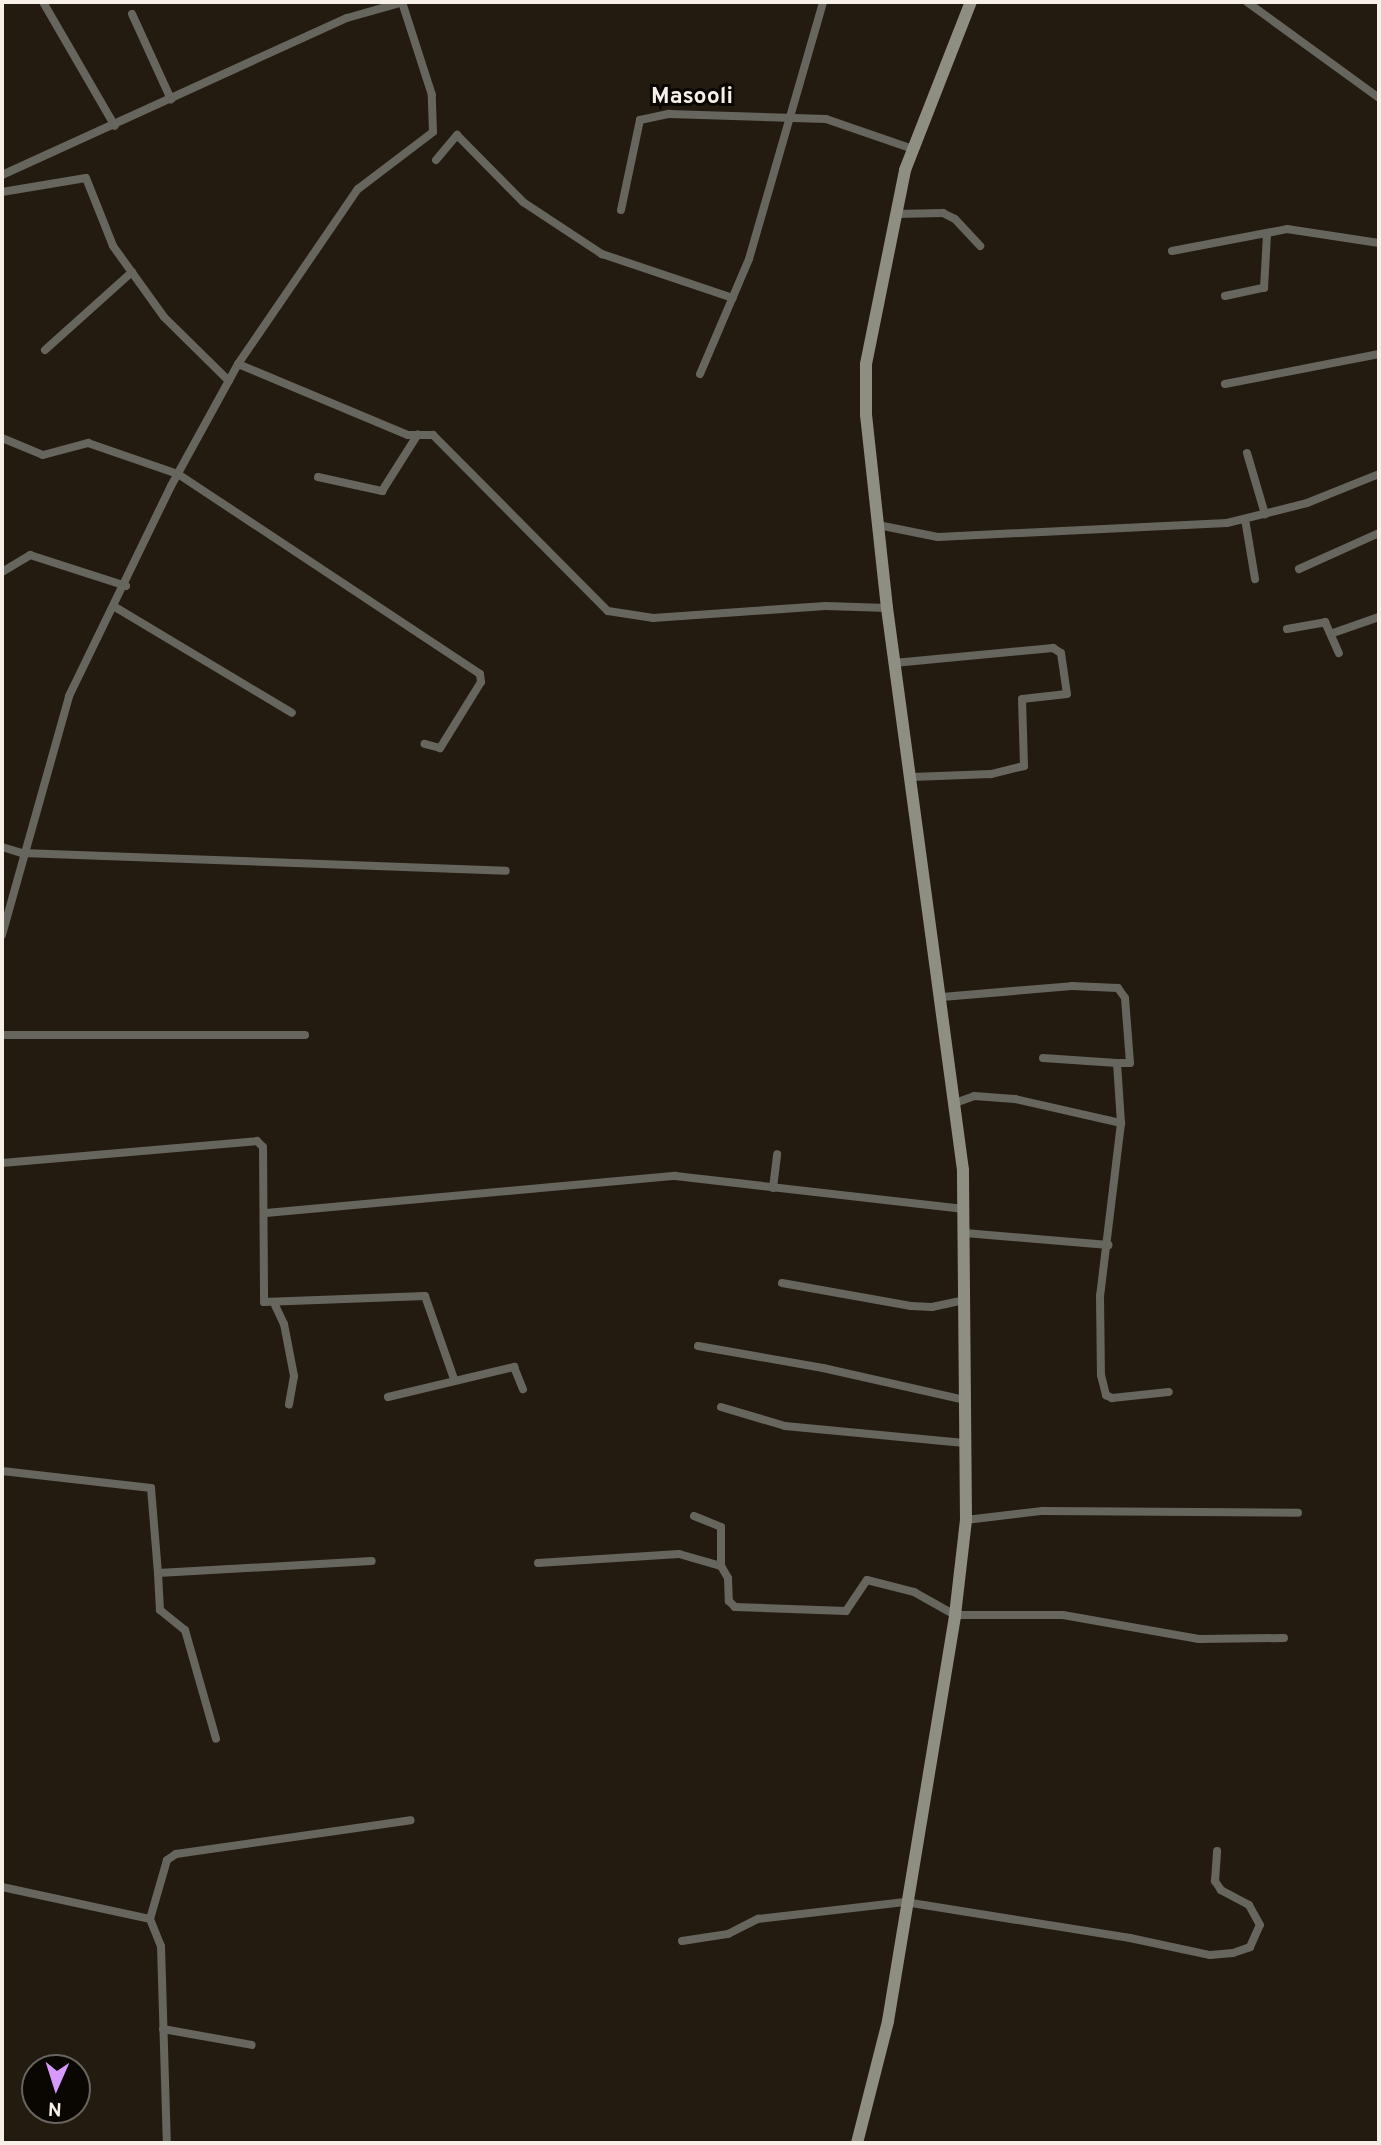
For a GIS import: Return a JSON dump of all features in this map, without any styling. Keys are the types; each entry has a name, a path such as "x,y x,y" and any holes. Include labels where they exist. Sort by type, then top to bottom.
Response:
{"street":[{"path":"43,2 115,127"},
{"path":"2,175 115,127 347,18 402,2 432,95 433,132 358,189 239,364 178,474 126,586 85,657 69,696 22,853 2,935"},
{"path":"700,374 733,298 793,116 823,2"},
{"path":"857,2143 888,2021 905,1902 955,1615 966,1520 965,1233 956,1103 887,608 866,415 866,364 895,214 913,149 971,2"},
{"path":"1247,2 1379,98"},
{"path":"132,14 171,99"},
{"path":"621,209 640,120 669,114 793,116 843,122 913,149"},
{"path":"436,160 457,135 523,202 602,254 733,298"},
{"path":"2,192 86,178 113,246 164,317 229,381"},
{"path":"895,214 943,213 955,219 980,246"},
{"path":"1171,251 1295,229 1379,243"},
{"path":"1225,296 1264,288 1267,234"},
{"path":"45,350 132,272"},
{"path":"1225,384 1379,354"},
{"path":"239,364 408,435 433,435 602,607 618,615 653,618 826,606 887,608"},
{"path":"318,477 382,491 418,434"},
{"path":"2,438 43,455 88,443 178,474 480,674 481,682 440,748 425,744"},
{"path":"1247,453 1265,514"},
{"path":"878,525 938,537 1245,519 1307,503 1379,474"},
{"path":"1245,519 1255,579"},
{"path":"1299,569 1379,533"},
{"path":"2,572 30,555 126,586"},
{"path":"115,607 292,713"},
{"path":"1333,633 1379,617"},
{"path":"1287,629 1320,621 1333,633 1339,653"},
{"path":"894,663 1053,648 1061,653 1068,694 1022,699 1024,766 991,774 912,777"},
{"path":"2,847 22,853 506,871"},
{"path":"942,997 1072,986 1118,988 1125,998 1130,1063 1043,1058"},
{"path":"2,1035 305,1035"},
{"path":"1117,1063 1121,1123 1098,1332 1106,1395 1169,1392"},
{"path":"956,1103 974,1096 1015,1098 1121,1123"},
{"path":"2,1163 252,1140 263,1147 266,1213 262,1297 275,1305 284,1324 294,1376 289,1405"},
{"path":"773,1188 777,1154"},
{"path":"266,1213 675,1176 964,1209"},
{"path":"965,1233 1108,1245"},
{"path":"782,1283 911,1306 932,1307 965,1300"},
{"path":"275,1305 425,1296 454,1379"},
{"path":"698,1346 823,1367 965,1401"},
{"path":"388,1397 454,1379 514,1367 523,1388"},
{"path":"721,1408 785,1426 964,1443"},
{"path":"2,1471 151,1488 160,1611 185,1630 216,1739"},
{"path":"966,1520 1042,1511 1298,1513"},
{"path":"694,1516 721,1527 721,1566 728,1578 729,1601 735,1607 846,1611 867,1580 914,1592 955,1615 1063,1615 1199,1639 1284,1638"},
{"path":"538,1563 679,1554 721,1566"},
{"path":"158,1573 372,1561"},
{"path":"166,2143 161,1946 150,1919 167,1860 176,1854 411,1819"},
{"path":"682,1941 728,1934 758,1919 905,1902 1210,1955 1233,1953 1250,1947 1260,1925 1249,1905 1221,1890 1215,1881 1217,1851"},
{"path":"2,1886 150,1919"},
{"path":"163,2029 252,2045"}],"district":[{"name":"Masooli","path":"692,98"}]}
